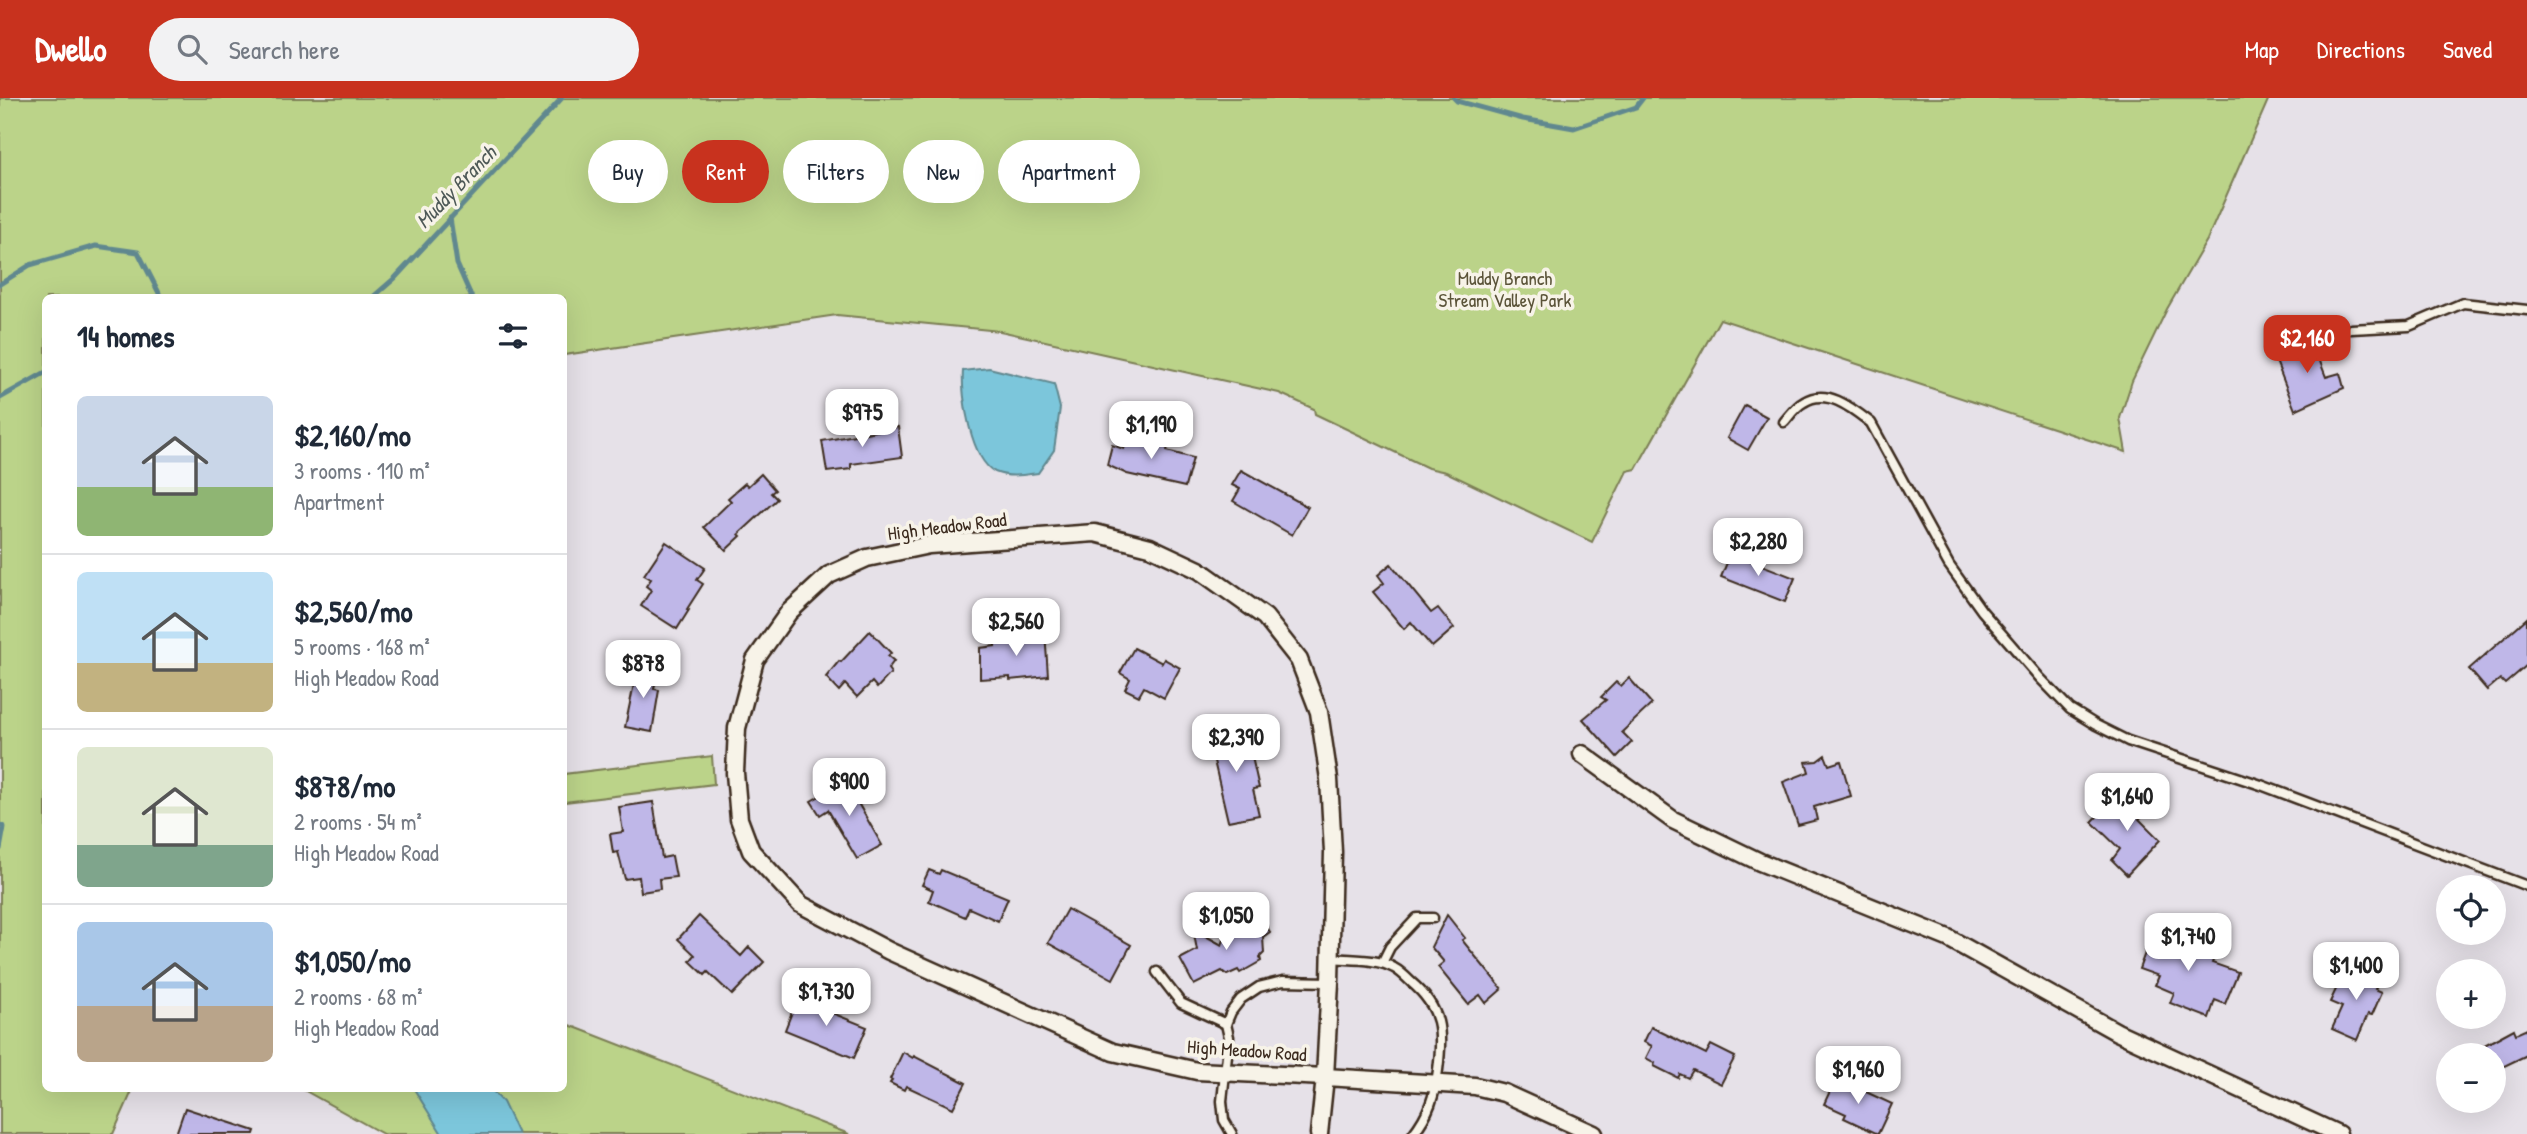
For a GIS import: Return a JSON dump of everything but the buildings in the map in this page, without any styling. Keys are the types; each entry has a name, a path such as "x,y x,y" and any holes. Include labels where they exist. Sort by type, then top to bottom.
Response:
{"street":[{"name":"High Meadow Road","path":"1325,1076 1330,982 1332,840 1329,779 1319,712 1299,660 1265,617 1199,570 1150,547 1095,533 929,545 867,558 829,575 789,612 755,660 737,728 735,773 739,819 751,851 800,904 889,951 1113,1052 1197,1070 1475,1086 1504,1093 1594,1134"},
{"path":"1582,754 1673,820 1760,862 1948,938 2118,1032 2338,1134"},
{"path":"1319,1134 1325,1076"}],"lane":[{"path":"2351,329 2409,326 2463,303 2527,310"},
{"path":"1784,422 1802,402 1815,396 1832,399 1853,408 1871,423 1949,565 1982,611 2070,709 2128,741 2261,785 2527,886"},
{"path":"1382,963 1390,947 1417,918 1433,918"},
{"path":"1330,958 1382,963 1395,968 1425,993 1437,1014 1441,1033 1437,1084 1432,1105 1413,1134"},
{"path":"1157,972 1181,1003 1226,1024"},
{"path":"1232,1134 1224,1120 1222,1101 1229,1037 1226,1024 1231,1012 1241,999 1259,987 1283,981 1330,982"}],"green space":[{"name":"Muddy Branch Stream Valley Park","path":"0,98 2269,98 2207,240 2167,309 2132,381 2120,418 2126,452 1720,319 1636,469 1627,471 1592,542 1446,472 1428,468 1315,414 1314,409 1279,393 1000,331 837,315 567,355 567,294 42,294 42,1092 132,1092 113,1134 0,1134"},
{"path":"712,756 714,784 567,802 567,774"},
{"path":"567,1024 849,1134 383,1134 307,1092 567,1092"}],"water":[{"path":"989,368 1054,384 1060,408 1054,450 1038,473 1016,476 1000,474 987,465 980,455 969,426 963,371"},
{"path":"416,1092 494,1092 503,1102 518,1134 442,1134"}],"waterway":[{"name":"Muddy Branch","path":"377,294 395,278 562,98"},
{"name":"Muddy Branch","path":"1454,98 1523,119 1574,128 1636,107 1643,98"},
{"path":"450,218 457,264 470,294"},
{"name":"Muddy Branch","path":"0,284 30,265 96,246 138,252 159,294"},
{"path":"0,398 42,374"},
{"path":"0,825 4,827 0,849"}]}
